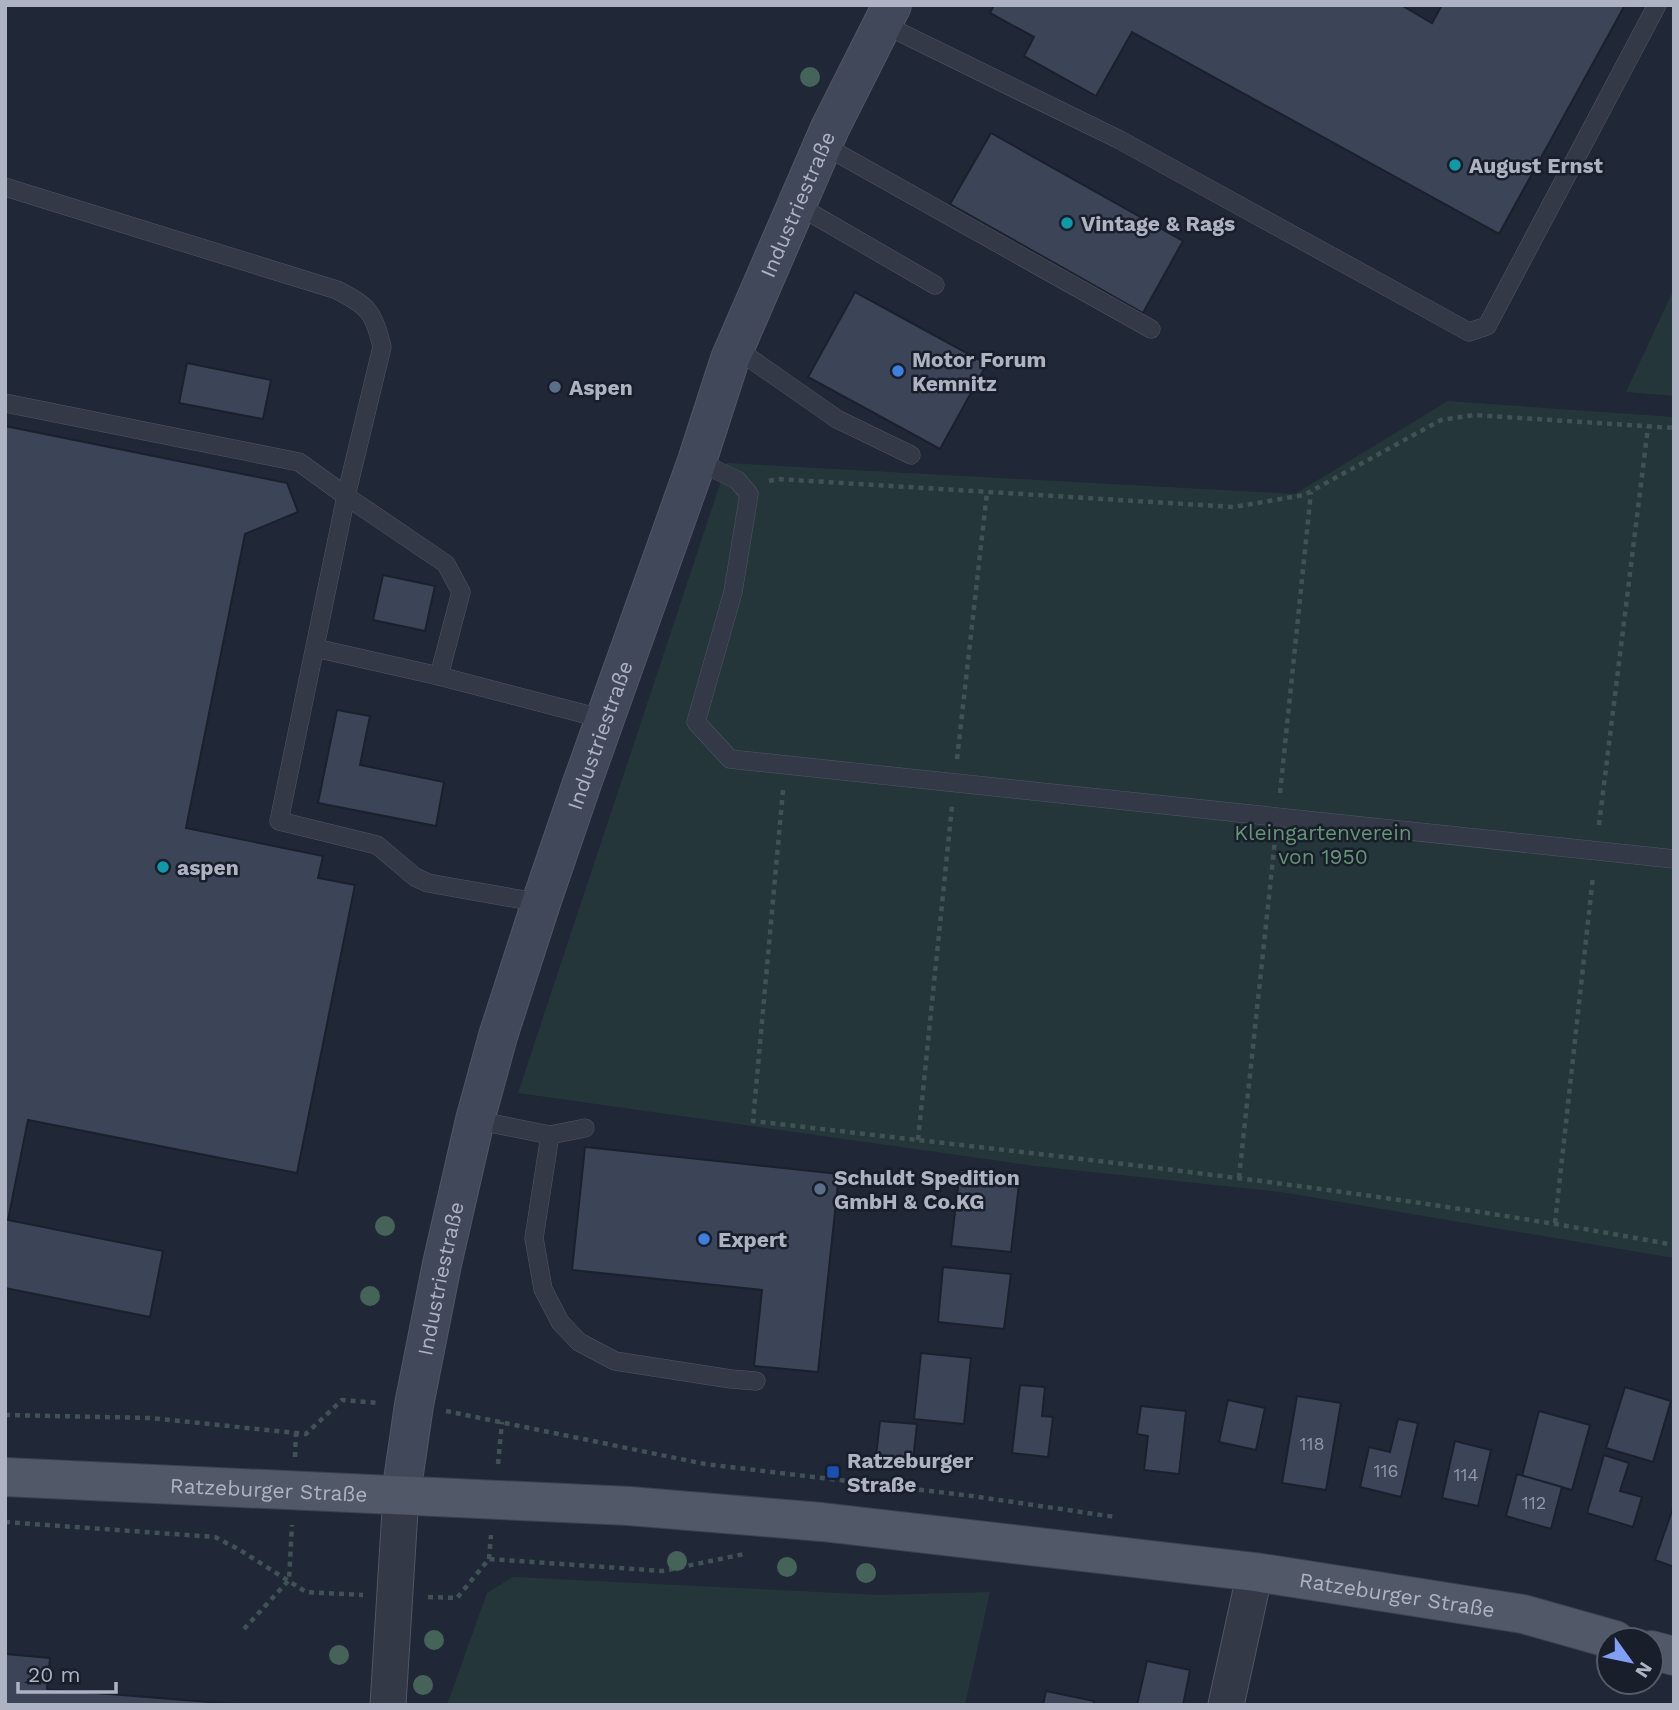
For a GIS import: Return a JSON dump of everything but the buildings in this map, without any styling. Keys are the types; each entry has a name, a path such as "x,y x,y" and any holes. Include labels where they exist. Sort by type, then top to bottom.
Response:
{"main road":[{"name":"Industriestraße","path":"401,1494 414,1405 442,1264 475,1120 498,1036 541,903 735,348 823,145 887,15"},
{"name":"Ratzeburger Straße","path":"5,1477 629,1506 822,1522 1255,1572 1523,1614 1595,1634"}],"street":[{"path":"388,1705 401,1494"},
{"path":"1226,1705 1255,1572"}],"lane":[{"path":"887,15 1469,332 1487,326 1657,5"},
{"path":"823,145 1151,329"},
{"path":"5,187 337,290 360,303 376,322 382,347 346,496 279,821 377,845 415,877 428,883 541,903"},
{"path":"797,205 935,285"},
{"path":"735,348 837,419 911,455"},
{"path":"5,403 299,462 446,564 461,592 439,676"},
{"path":"697,460 737,480 749,494 733,592 696,722 730,759 1674,859"},
{"path":"315,648 439,676 604,719"},
{"path":"475,1120 550,1135 585,1128"},
{"path":"550,1135 534,1238 543,1289 560,1322 579,1342 615,1361 756,1381"}],"path":[{"path":"744,487 777,479 1234,507 1304,495 1441,420 1474,415 1674,428"},
{"path":"918,1140 987,492"},
{"path":"785,765 753,1121 1317,1188 1555,1223 1674,1245"},
{"path":"5,1415 150,1418 306,1434 342,1401 414,1405"},
{"path":"5,1522 215,1537 306,1592 395,1596 457,1598 489,1559 663,1571 748,1553"},
{"path":"244,1629 289,1580"}],"green space":[{"path":"1674,289 1674,396 1626,392"},
{"name":"Kleingartenverein von 1950","path":"1448,401 1674,417 1674,1258 1281,1192 1035,1166 518,1093 727,463 1295,494"},
{"path":"513,1577 880,1595 990,1592 965,1705 447,1705 487,1593"}],"place":[{"name":"August Ernst","path":"1455,165"},
{"name":"Vintage & Rags","path":"1067,223"},
{"name":"Motor Forum Kemnitz","path":"898,371"},
{"name":"Aspen","path":"555,387"},
{"name":"aspen","path":"163,867"},
{"name":"Schuldt Spedition GmbH & Co.KG","path":"820,1189"},
{"name":"Expert","path":"704,1239"},
{"name":"Ratzeburger Straße","path":"833,1472"}]}
